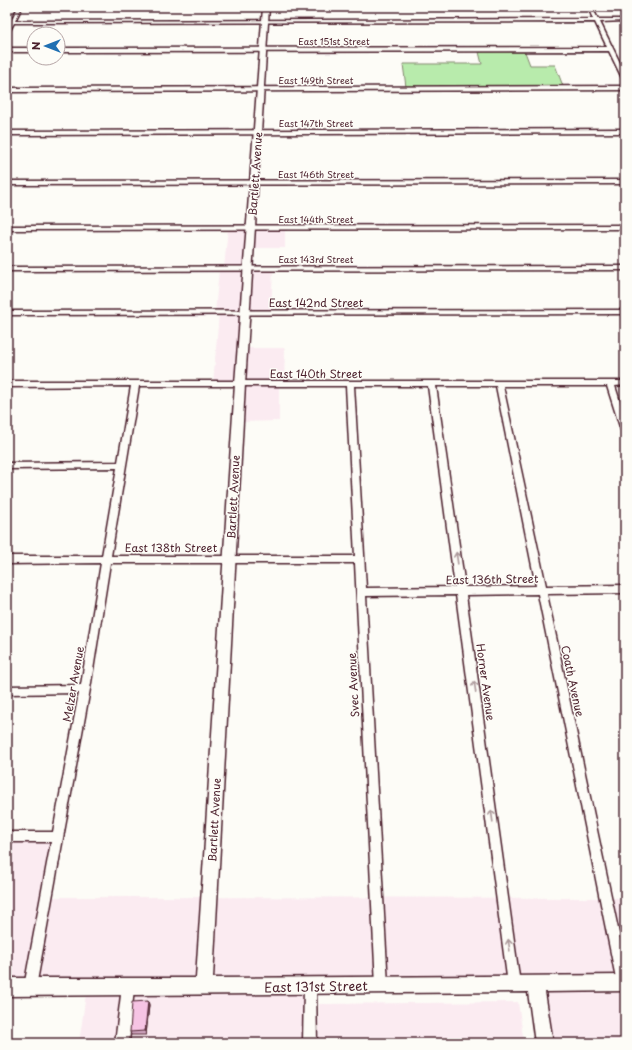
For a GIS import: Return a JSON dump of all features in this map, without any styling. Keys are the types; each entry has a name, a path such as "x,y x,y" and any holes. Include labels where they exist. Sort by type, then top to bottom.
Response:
{"street":[{"path":"7,32 10,22 20,7"},
{"name":"Bartlett Avenue","path":"204,987 240,384 252,228 266,7"},
{"path":"590,7 625,78"},
{"path":"10,22 625,20"},
{"name":"East 151st Street","path":"66,50 610,49"},
{"path":"7,50 26,50"},
{"name":"East 149th Street","path":"7,90 625,88"},
{"name":"East 147th Street","path":"7,133 625,130"},
{"name":"East 146th Street","path":"7,183 625,182"},
{"name":"East 144th Street","path":"7,228 625,227"},
{"name":"East 143rd Street","path":"7,269 625,268"},
{"name":"East 142nd Street","path":"7,313 625,312"},
{"name":"Svec Avenue","path":"350,383 382,985"},
{"name":"Horner Avenue","path":"432,383 462,591 514,984"},
{"name":"Coath Avenue","path":"498,383 543,590 624,983"},
{"path":"610,383 625,430"},
{"name":"East 140th Street","path":"7,384 625,383"},
{"name":"Melzer Avenue","path":"30,987 85,689 135,384"},
{"path":"7,466 122,465"},
{"name":"East 138th Street","path":"7,560 359,559"},
{"name":"East 136th Street","path":"360,592 625,589"},
{"path":"7,690 85,689"},
{"path":"7,837 58,837"},
{"path":"535,983 544,1043"},
{"name":"East 131st Street","path":"7,987 204,987 624,983"},
{"path":"310,986 310,1043"},
{"path":"122,1043 128,987"}],"shaded area":[{"path":"228,228 285,228 285,248 250,248 249,268 273,269 271,313 245,313 243,348 285,348 284,384 279,384 279,421 238,422 240,384 213,384 219,313 215,313 219,269 224,268"},
{"path":"7,837 58,837 47,897 625,898 625,1043 544,1043 535,984 310,986 310,1043 79,1043 87,987 7,987"},
{"path":"518,1002 524,1043 319,1043 319,1004"}],"green space":[{"path":"479,52 525,52 530,65 555,65 563,86 406,87 403,64 482,64"}],"building":[{"path":"148,1001 145,1031 130,1032 132,1002"}]}
